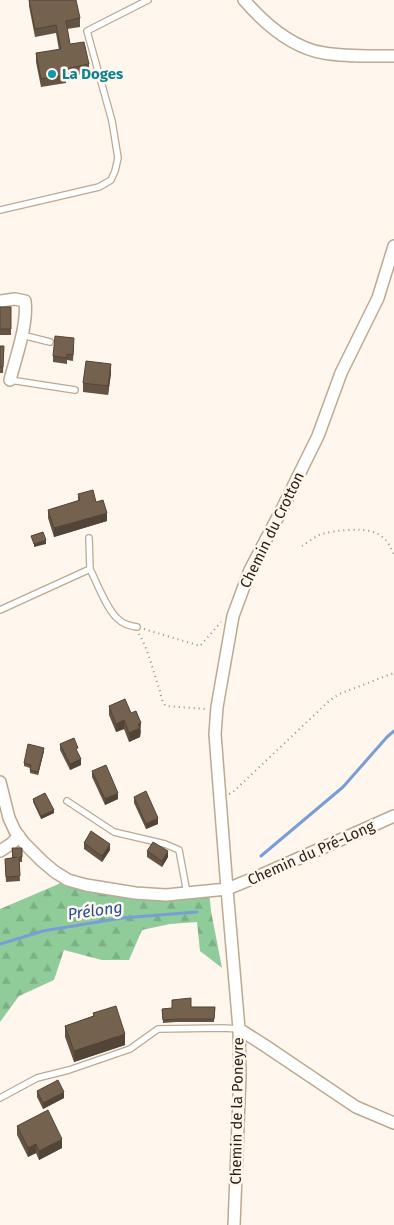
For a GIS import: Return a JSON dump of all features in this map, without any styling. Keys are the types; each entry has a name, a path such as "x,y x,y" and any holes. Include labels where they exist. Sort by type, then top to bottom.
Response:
{"street":[{"path":"244,0 268,25 297,44 322,53 348,56 394,56"},
{"name":"Chemin du Crotton","path":"239,1029 215,734 232,616 250,570 282,511 318,436 341,373 378,298 394,246"},
{"path":"0,301 15,299 25,301 26,308 22,335 10,380"},
{"name":"Chemin du Pré-Long","path":"0,782 9,818 19,836 54,872 68,880 86,885 135,893 166,895 227,889 394,816"},
{"path":"0,851 12,844 19,836"},
{"name":"Chemin de la Poneyre","path":"239,1029 356,1107 394,1123"},
{"name":"Chemin de la Poneyre","path":"234,1225 239,1105 239,1029"}],"lane":[{"path":"0,210 99,186 111,180 118,158 112,121 87,31 148,0"},
{"path":"22,335 50,342"},
{"path":"10,380 75,390"},
{"path":"89,538 90,569 110,610 117,619 137,628"},
{"path":"0,610 90,569"},
{"path":"67,802 114,832 165,844 179,850 186,893"},
{"path":"0,1098 38,1078 69,1070 130,1049 158,1029 239,1029"}],"path":[{"path":"302,546 319,535 334,531 362,529 377,533 384,538 390,545 394,555"},
{"path":"217,710 170,708 162,702 137,628 200,646 224,618 232,616"},
{"path":"220,796 233,792 329,700 339,694 394,673"}],"green space":[{"path":"68,880 135,893 209,891 222,968 200,951 197,922 170,924 142,930 129,960 102,960 64,950 54,980 19,996 0,1022 0,909"}],"building":[{"path":"29,0 76,0 80,18 66,21 70,44 84,42 89,64 65,69 66,75 41,79 36,53 61,49 56,25 35,29"},
{"path":"0,307 11,307 11,329 0,329"},
{"path":"55,336 74,338 73,355 67,354 67,358 53,356"},
{"path":"0,346 4,346 3,367 0,367"},
{"path":"86,361 111,364 108,386 83,383"},
{"path":"93,490 96,502 103,500 107,513 54,528 48,510 80,500 78,494"},
{"path":"43,532 46,540 34,544 31,536"},
{"path":"125,699 131,713 136,711 141,723 138,724 140,728 129,733 124,720 116,724 109,706"},
{"path":"74,738 78,748 76,749 81,759 70,764 60,744"},
{"path":"28,744 44,748 38,772 30,770 31,765 24,763"},
{"path":"106,765 118,793 105,799 92,771"},
{"path":"146,791 158,818 146,824 134,797"},
{"path":"45,793 54,810 41,816 33,799"},
{"path":"91,831 110,844 102,856 84,843"},
{"path":"153,842 168,851 162,861 147,851"},
{"path":"12,848 22,848 22,857 19,857 20,876 6,877 5,859 13,858"},
{"path":"191,998 191,1007 215,1007 214,1019 163,1020 162,1009 172,1008 172,1000"},
{"path":"116,1006 125,1034 74,1051 65,1026 94,1016 93,1013"},
{"path":"58,1080 64,1092 43,1103 37,1091"},
{"path":"48,1110 62,1139 39,1151 36,1144 28,1148 17,1126"}],"waterway":[{"name":"Prélong","path":"261,856 343,787 394,731"},
{"name":"Prélong","path":"0,944 43,931 122,918 197,912"}],"place":[{"name":"La Doges","path":"52,74"}]}
